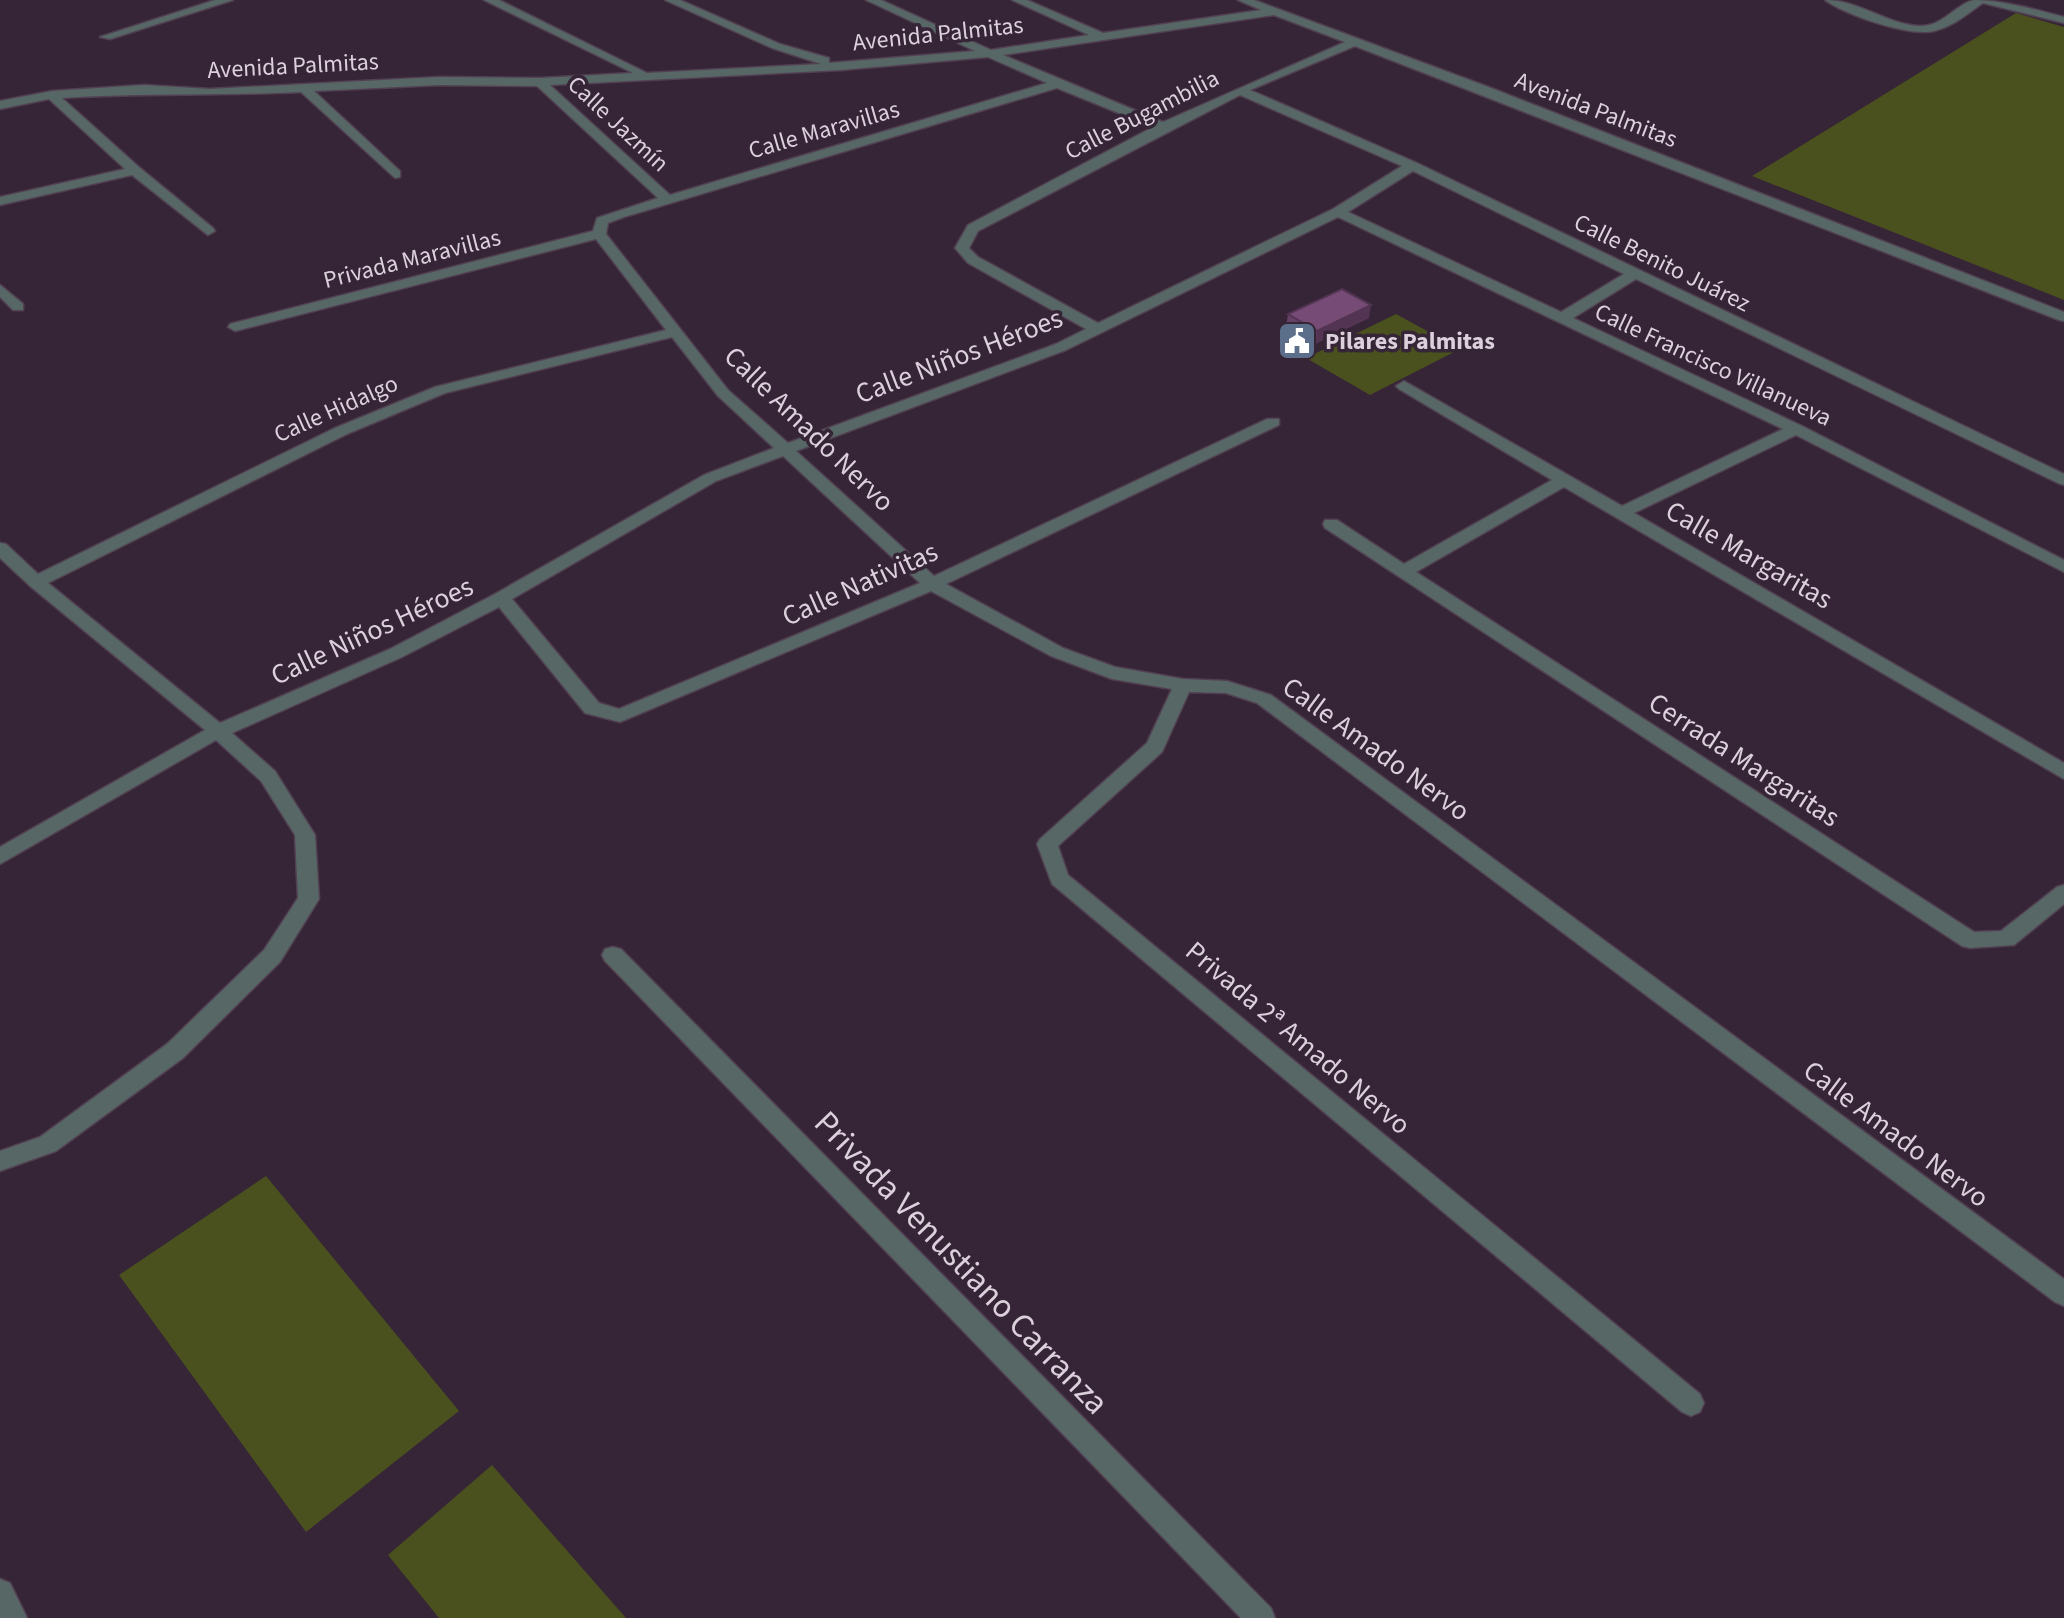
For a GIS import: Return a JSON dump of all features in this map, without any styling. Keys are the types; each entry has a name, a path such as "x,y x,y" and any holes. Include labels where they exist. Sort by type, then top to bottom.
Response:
{"street":[{"path":"106,37 227,0"},
{"path":"490,0 644,74"},
{"path":"671,0 776,46 841,66"},
{"path":"872,0 1058,84 1163,127"},
{"path":"1018,0 1100,36"},
{"path":"1244,0 1272,12"},
{"path":"1831,0 1905,26 1927,30 1983,0 2064,20"},
{"name":"Avenida Palmitas","path":"0,105 52,95 144,89 210,93 439,81 540,82 644,74 841,66 992,53 1272,12 1356,41 2064,317"},
{"name":"Calle Bugambilia","path":"1097,329 973,260 962,248 973,228 1163,127 1240,90 1356,41"},
{"name":"Calle Jazmín","path":"540,82 667,199"},
{"name":"Calle Maravillas","path":"601,227 667,199 1058,84"},
{"path":"304,88 395,174"},
{"name":"Calle Benito Juárez","path":"1240,90 1412,166 2064,480"},
{"path":"52,95 135,171 208,231"},
{"name":"Calle Niños Héroes","path":"0,856 218,731 396,653 501,598 710,478 1061,347 1338,212 1412,166"},
{"path":"0,201 135,171"},
{"name":"Calle Francisco Villanueva","path":"1338,212 1796,429 2064,567"},
{"name":"Privada Maravillas","path":"235,327 601,227"},
{"name":"Calle Amado Nervo","path":"601,227 723,393 932,584 1057,652 1112,673 1183,685 1227,687 1264,699 2064,1294"},
{"path":"1560,319 1634,274"},
{"path":"0,289 18,307"},
{"name":"Calle Hidalgo","path":"36,582 341,431 440,390 676,332"},
{"name":"Calle Margaritas","path":"1404,386 2064,772"},
{"name":"Calle Nativitas","path":"501,598 592,708 620,716 932,584 1273,422"},
{"path":"1622,513 1796,429"},
{"path":"1406,570 1564,480"},
{"name":"Cerrada Margaritas","path":"1331,524 1970,940 2006,939 2062,900"},
{"path":"0,548 36,582 218,731 268,776 305,835 309,899 272,956 175,1051 48,1144 0,1161"},
{"name":"Privada 2ª Amado Nervo","path":"1183,685 1155,747 1047,844 1059,879 1691,1403"},
{"name":"Privada Venustiano Carranza","path":"613,955 1261,1618"},
{"path":"0,1593 13,1618"}],"green space":[{"path":"2016,13 2064,27 2064,300 1752,176"},
{"path":"1396,314 1460,349 1370,395 1306,358"},
{"path":"266,1176 459,1411 306,1532 119,1275"},
{"path":"492,1465 626,1618 439,1618 388,1555"}],"building":[{"path":"1342,289 1371,305 1317,331 1288,314"}],"place":[{"name":"Pilares Palmitas","path":"1297,341"}]}
